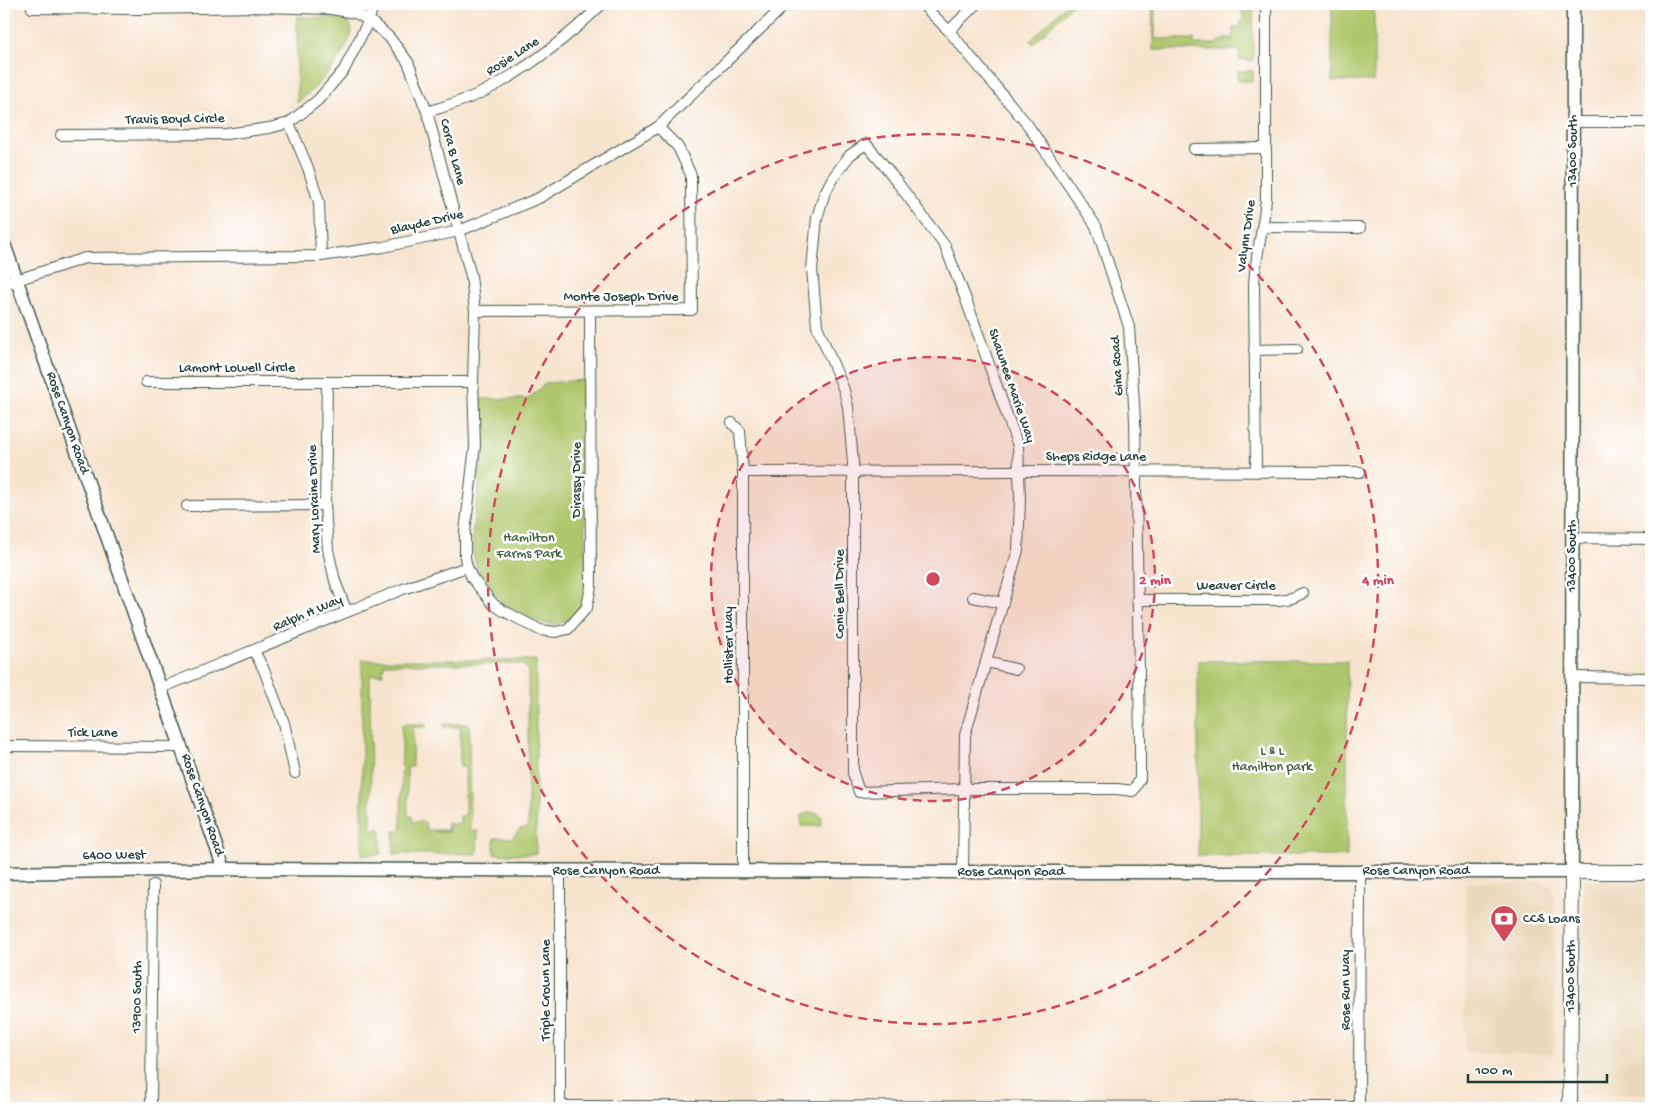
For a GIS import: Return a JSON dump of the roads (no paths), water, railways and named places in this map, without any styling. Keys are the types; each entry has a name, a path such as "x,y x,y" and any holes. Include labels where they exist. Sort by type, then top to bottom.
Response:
{"main road":[{"name":"Rose Canyon Road","path":"1572,872 1651,872"},
{"name":"13400 South","path":"1570,1108 1572,872"}],"street":[{"path":"321,256 319,202 308,168 289,122 318,100 344,70 369,20 373,4"},
{"name":"Rosie Lane","path":"427,112 484,92 534,62 577,29 602,4"},
{"name":"Blayde Drive","path":"4,284 85,258 321,256 383,247 459,231 539,198 658,127 786,4"},
{"name":"Gina Road","path":"922,4 949,31 1027,124 1096,226 1129,327 1135,420 1140,779 1134,791"},
{"path":"949,31 976,4"},
{"name":"Valynn Drive","path":"1256,471 1254,273 1263,227 1266,198 1266,4"},
{"name":"13400 South","path":"1572,872 1573,4"},
{"name":"Cora B Lane","path":"32,8 260,6 331,9 355,13 369,20 389,37 408,62 427,112 471,276 475,311 473,382 475,446 465,532 467,567"},
{"name":"Travis Boyd Circle","path":"61,135 226,134 269,128 289,122"},
{"path":"1573,122 1651,122"},
{"name":"Monte Joseph Drive","path":"475,311 692,310 690,175 678,147 658,127"},
{"name":"Shawnee Marie Way","path":"866,144 945,246 1018,446 1018,550 965,735 963,872"},
{"name":"Conie Bell Drive","path":"866,144 850,155 832,179 824,195 817,218 812,269 817,326 844,390 848,407 854,472 853,773 859,792 964,789 1117,789 1134,791"},
{"path":"1194,149 1266,148"},
{"path":"1263,227 1360,228"},
{"name":"Rose Canyon Road","path":"4,244 224,869 1572,872"},
{"name":"Dirassy Drive","path":"467,567 475,582 494,604 540,630 556,632 568,629 586,607 591,586 590,310"},
{"path":"1254,350 1296,349"},
{"name":"Lamont Lowell Circle","path":"146,382 473,382"},
{"name":"Mary Loraine Drive","path":"327,382 326,505 328,550 335,581 347,612"},
{"name":"Hollister Way","path":"732,423 740,431 743,472 743,870"},
{"name":"Sheps Ridge Lane","path":"743,472 1360,472"},
{"path":"187,506 326,505"},
{"path":"1572,538 1651,539"},
{"name":"Ralph H Way","path":"161,688 403,589 467,567"},
{"name":"Weaver Circle","path":"1137,600 1279,600 1292,598 1303,593"},
{"path":"973,596 1002,603"},
{"path":"254,651 264,670 284,723 295,773"},
{"path":"986,662 1016,669"},
{"path":"1572,677 1651,678"},
{"name":"Tick Lane","path":"4,746 182,746"},
{"name":"6400 West","path":"4,873 224,869"},
{"name":"Triple Crown Lane","path":"560,871 560,1107"},
{"name":"Rose Run Way","path":"1359,1108 1360,872"},
{"name":"13900 South","path":"151,1108 153,885"},
{"path":"560,1107 1359,1108"}],"place":[{"name":"CCS Loans","path":"1504,943"}],"park label":[{"name":"Hamilton Farms Park","path":"529,546"},
{"name":"L & L Hamilton park","path":"1272,760"}]}
